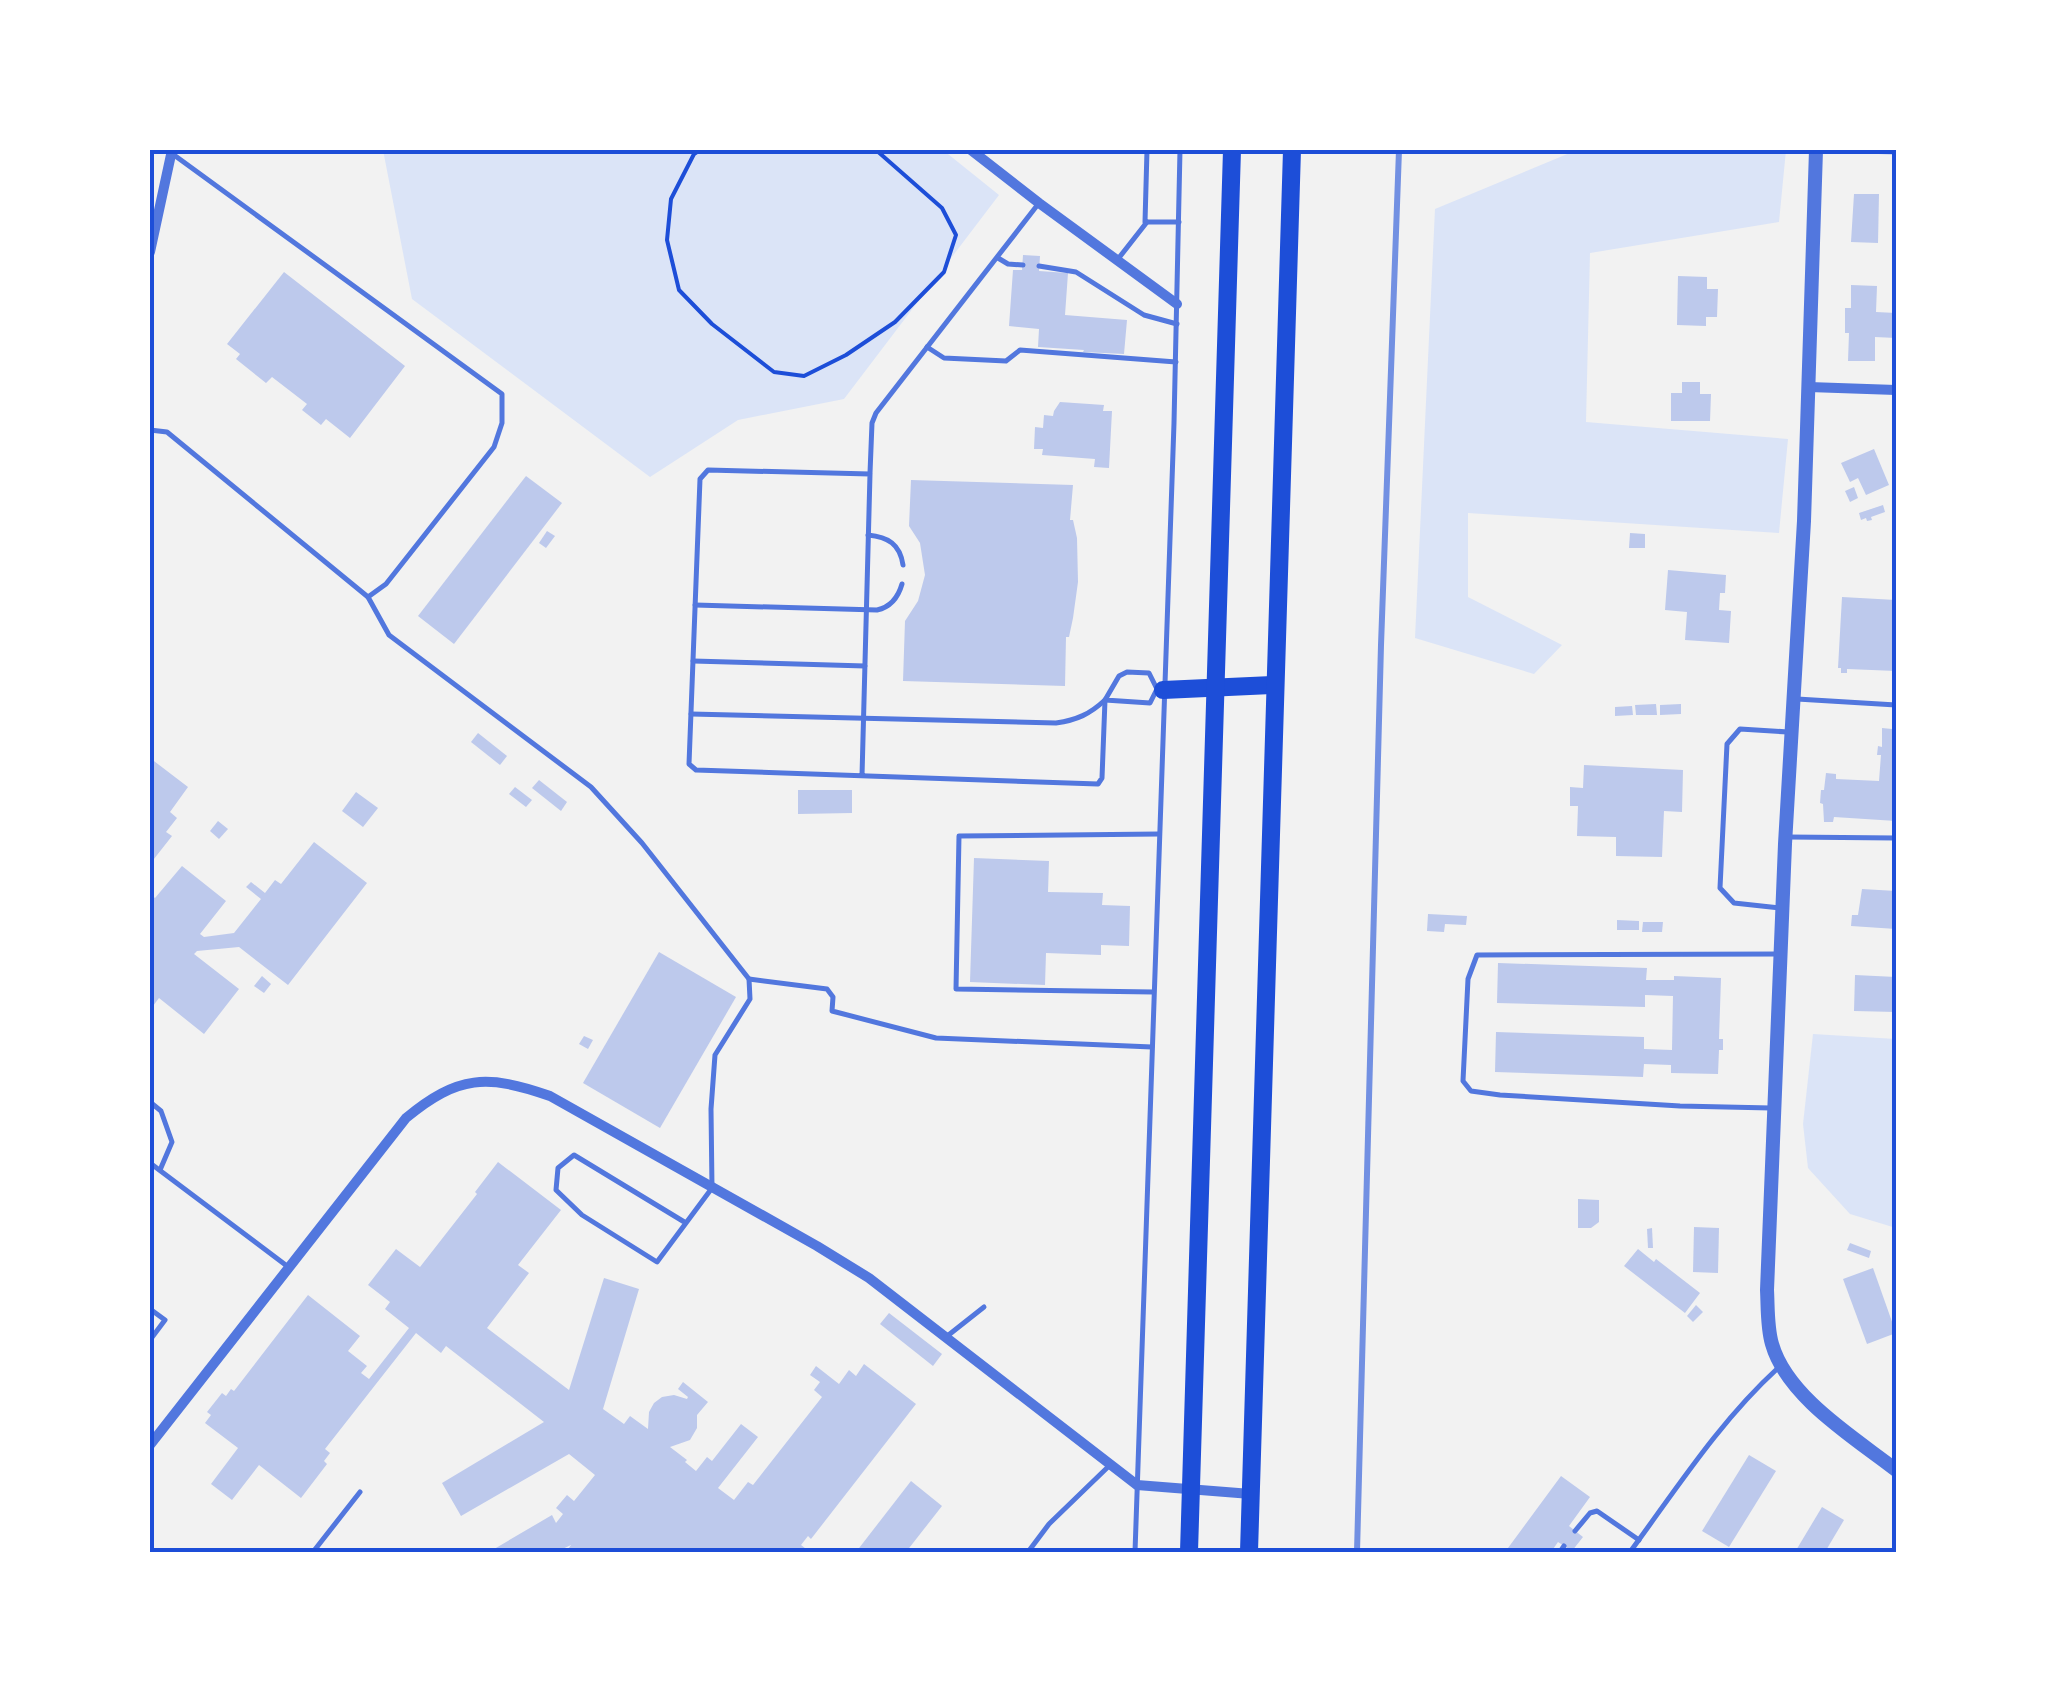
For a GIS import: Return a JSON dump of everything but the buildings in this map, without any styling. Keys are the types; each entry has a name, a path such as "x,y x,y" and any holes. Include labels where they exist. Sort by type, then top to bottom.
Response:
{"main road":[{"path":"1189,1552 1232,150"},
{"path":"1249,1552 1292,150"},
{"path":"1160,690 1274,685"}],"street":[{"path":"971,150 1177,304"},
{"path":"1816,150 1804,521 1785,837 1768,1321 1775,1351 1792,1383 1818,1409 1896,1470"},
{"path":"150,252 172,152"},
{"path":"1809,386 1896,390"},
{"path":"150,1445 406,1118 446,1090 491,1082 515,1084 550,1096 817,1246 868,1278 1137,1485 1250,1494"}],"lane":[{"path":"1146,222 1147,150"},
{"path":"1135,1552 1180,150"},
{"path":"172,152 502,394 502,423 494,447 386,584 368,597"},
{"path":"862,776 873,418 1039,203"},
{"path":"1146,222 1178,222"},
{"path":"1117,260 1146,222"},
{"path":"997,257 1023,265"},
{"path":"1039,266 1076,272 1144,315 1177,324"},
{"path":"927,347 944,358 1006,361 1015,352 1025,350 1176,362"},
{"path":"150,430 166,432 368,597 390,635 590,787 642,842 749,979 750,999 715,1055 712,1188 686,1223 657,1262 582,1214 556,1190 558,1168 574,1155 686,1223"},
{"path":"870,474 708,470 702,474 689,764 696,770 1098,784 1102,778 1105,700"},
{"path":"868,535 892,542 903,565"},
{"path":"696,605 866,610 885,608 902,584"},
{"path":"694,660 864,666"},
{"path":"691,714 1056,723 1086,716 1105,700 1119,676 1126,672 1149,673 1160,690"},
{"path":"1105,700 1150,703 1160,690"},
{"path":"1794,699 1896,705"},
{"path":"1782,908 1734,903 1720,888 1727,744 1740,730 1792,732"},
{"path":"1154,992 956,989 959,836 1158,834"},
{"path":"1785,837 1896,838"},
{"path":"1774,1108 1500,1095 1472,1091 1462,1081 1468,979 1478,955 1780,954"},
{"path":"749,979 827,990 833,997 832,1011 936,1038 1152,1047"},
{"path":"150,1102 161,1111 172,1142 160,1170"},
{"path":"150,1163 290,1268"},
{"path":"946,1337 984,1306"},
{"path":"150,1308 165,1320 150,1340"},
{"path":"1630,1552 1726,1420 1781,1366"},
{"path":"1028,1552 1049,1524 1110,1465"},
{"path":"312,1552 360,1492"},
{"path":"1575,1531 1590,1513 1598,1511 1639,1540"}],"path":[{"path":"700,150 694,154 671,199 667,240 679,290 712,324 774,372 804,376 846,355 895,322 944,272 956,235 942,208 876,150"}],"shaded area":[{"path":"383,150 943,150 999,195 844,399 738,420 650,477 412,299"},
{"path":"1577,150 1786,150 1779,222 1590,253 1586,422 1788,439 1779,533 1468,513 1468,597 1562,645 1534,674 1415,638 1435,209"},
{"path":"1813,1034 1896,1039 1896,1228 1850,1214 1808,1168 1803,1124"}],"railway":[{"path":"1357,1552 1381,645 1399,150"}]}
